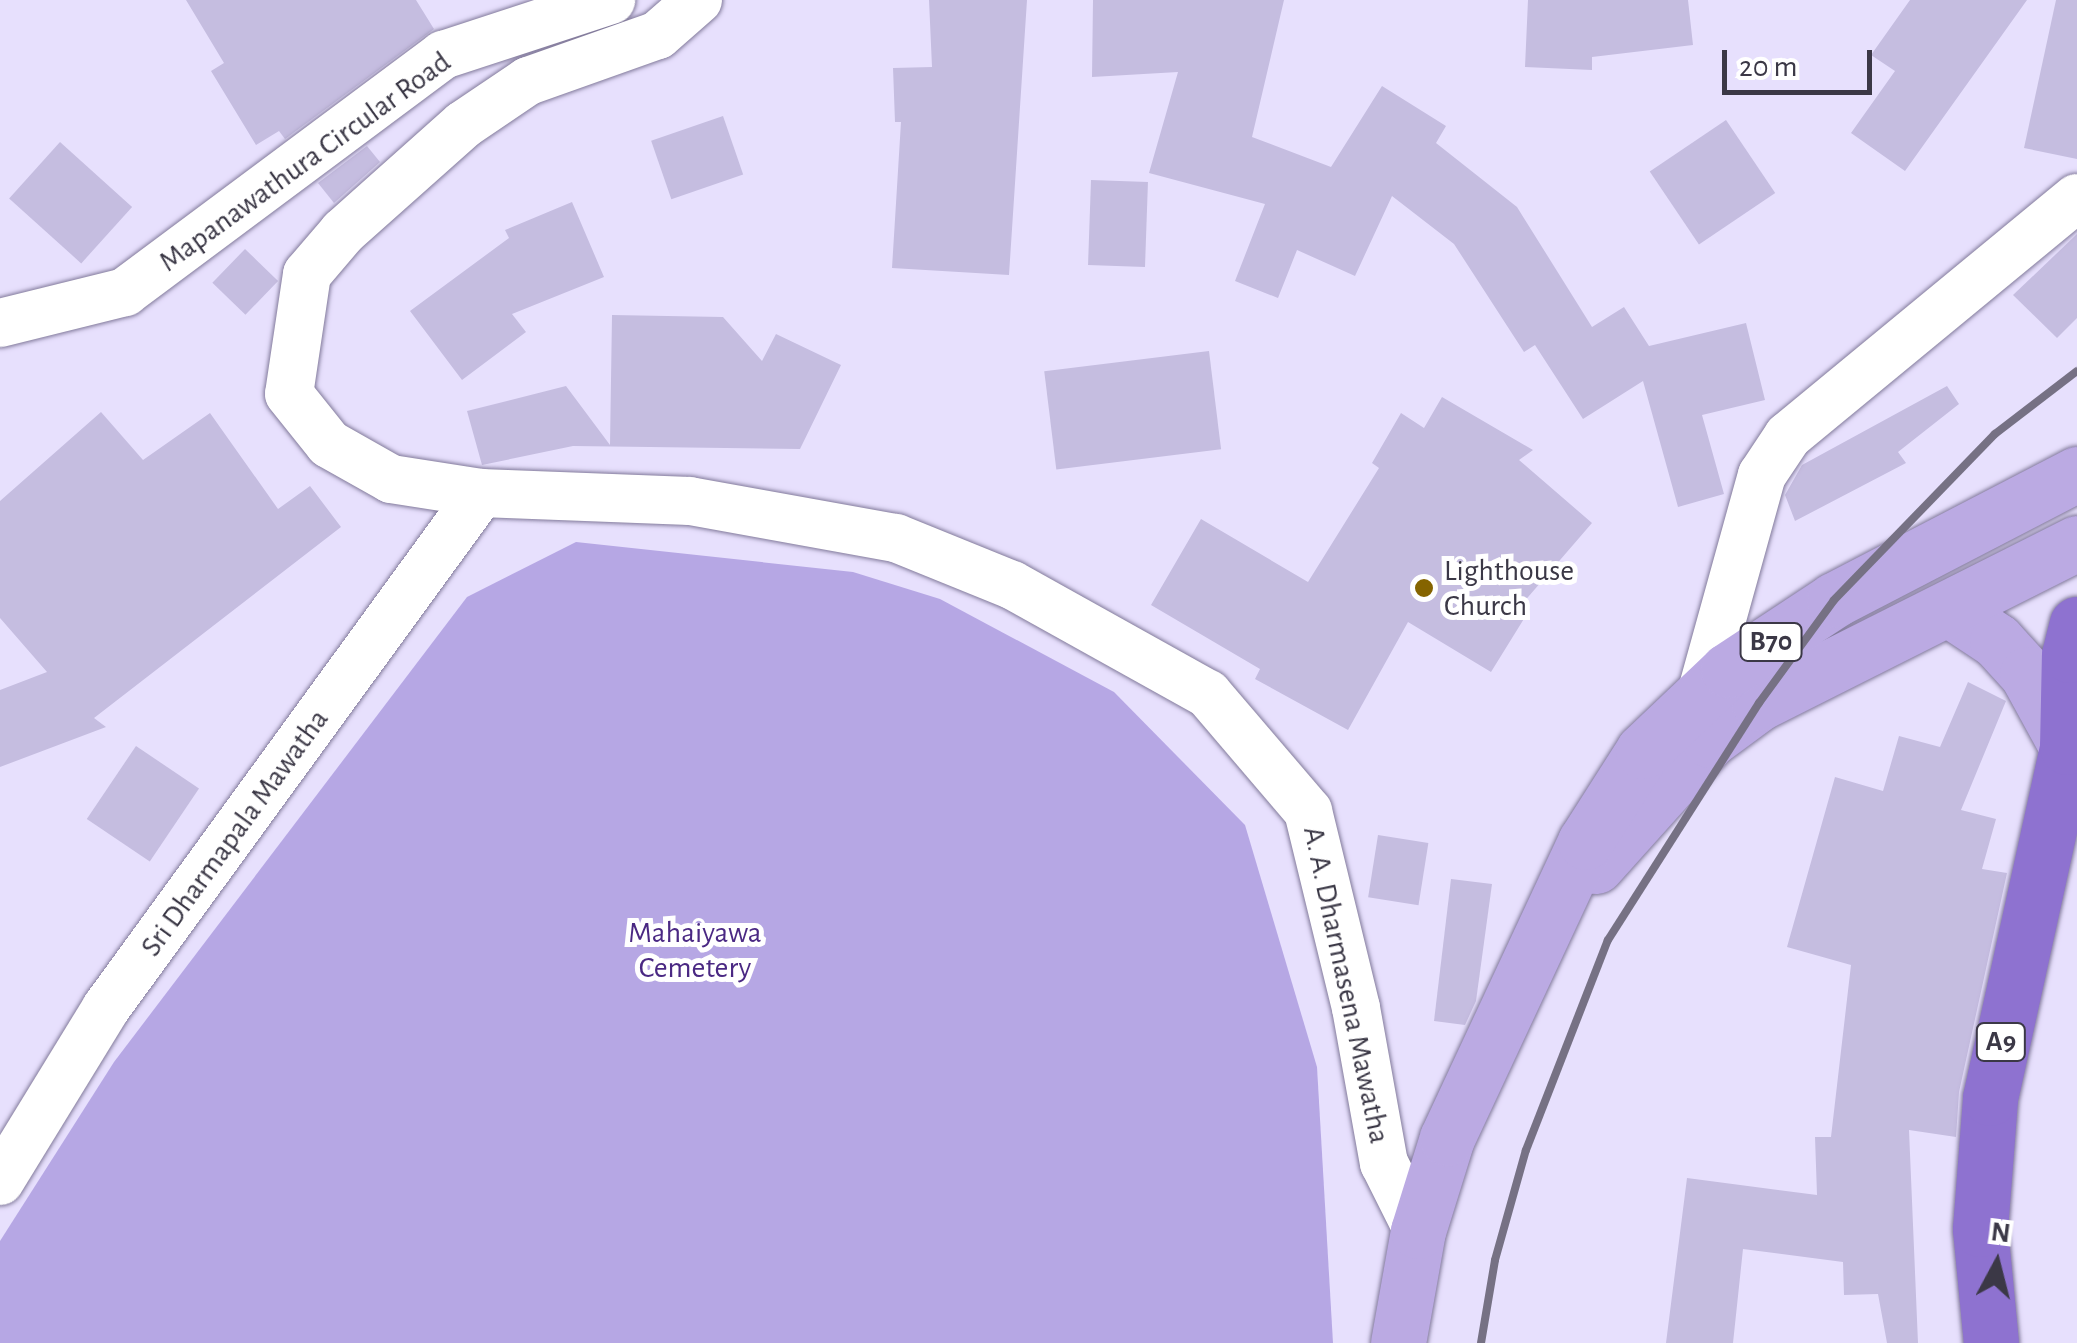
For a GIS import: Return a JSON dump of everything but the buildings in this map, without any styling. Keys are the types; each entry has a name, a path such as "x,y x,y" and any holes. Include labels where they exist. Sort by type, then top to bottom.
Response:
{"highway":[{"name":"A9","path":"1990,1343 1980,1229 1990,1098 2072,738 2068,654 2077,624"}],"main road":[{"name":"B70","path":"1398,1343 1418,1231 1447,1138 1610,793 1702,691 1834,600 2077,474"},
{"name":"B70","path":"1558,909 1710,740 1759,703 1868,643 1949,609 2077,543"},
{"path":"1949,609 1997,641 2027,674 2072,738"}],"street":[{"name":"Mapanawathura Circular Road","path":"0,323 125,292 443,55 611,0"},
{"name":"A. A. Dharmasena Mawatha","path":"698,0 658,35 528,81 463,125 343,232 307,274 289,394 329,444 391,479 481,493 690,501 896,538 1012,585 1208,694 1308,811 1356,1008 1384,1163 1418,1231"},
{"path":"1702,691 1762,475 1788,436 2077,198"},
{"name":"Sri Dharmapala Mawatha","path":"0,1180 106,1008 481,493"}],"green space":[{"name":"Mahaiyawa Cemetery","path":"576,542 853,572 940,599 1114,692 1245,825 1317,1067 1333,1343 0,1343 0,1241 114,1062 467,597"}],"railway":[{"path":"1481,1343 1495,1260 1526,1150 1608,940 1759,703 1834,600 1995,434 2077,371"}],"place":[{"name":"Lighthouse Church","path":"1424,588"}]}
